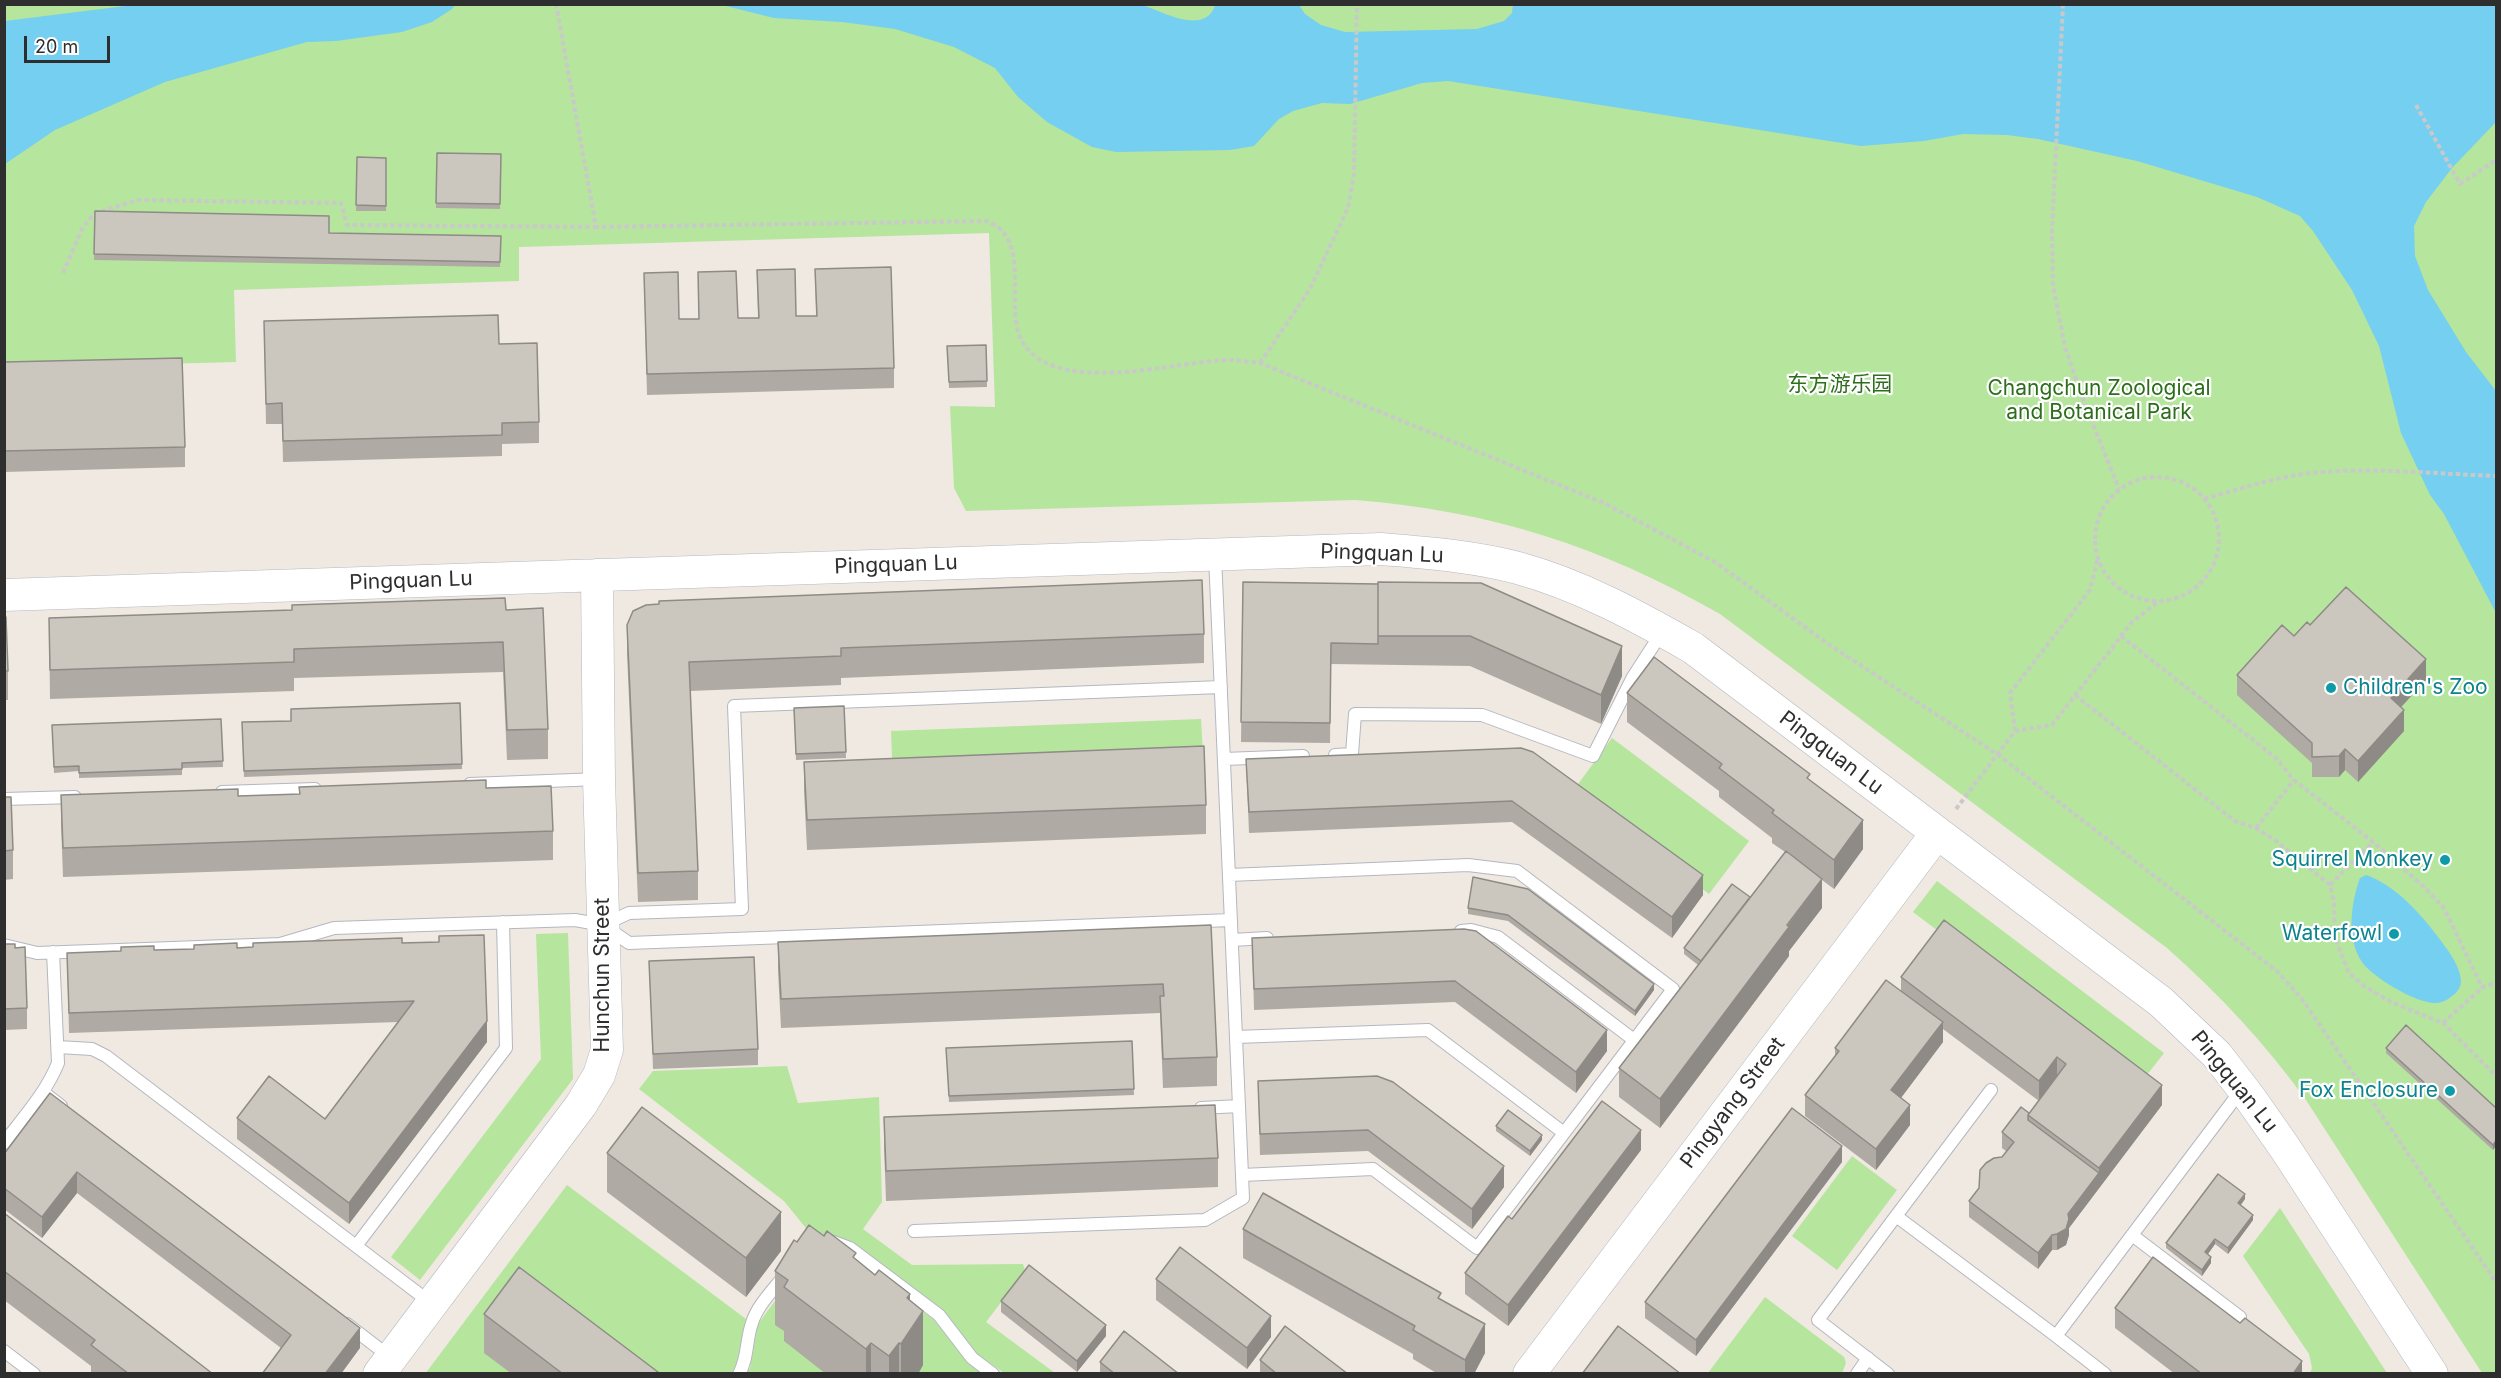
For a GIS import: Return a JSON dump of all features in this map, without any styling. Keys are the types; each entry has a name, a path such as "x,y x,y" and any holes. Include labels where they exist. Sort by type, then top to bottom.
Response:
{"street":[{"name":"Pingquan Lu","path":"4,595 1381,549 1455,556 1518,568 1576,589 1637,616 1693,648 2161,1002 2217,1055 2242,1088 2285,1148 2432,1374"},
{"name":"Hunchun Street","path":"385,1366 581,1105 600,1075 607,1050 599,780 597,575"},
{"name":"Pingyang Street","path":"1529,1374 1937,833"}],"lane":[{"path":"914,1231 1205,1220 1243,1198 1215,555"},
{"path":"1224,759 1352,754 1355,714 1482,715 1593,756 1633,677 1663,631"},
{"path":"603,925 629,913 742,909 734,706 1221,687"},
{"path":"458,784 599,780"},
{"path":"211,793 328,789"},
{"path":"4,799 93,797"},
{"path":"1229,875 1468,866 1517,872 1673,989 1477,1248 1373,1169 1242,1175"},
{"path":"4,945 37,953 280,944 334,928 576,920 603,925 628,943 1231,920"},
{"path":"356,1246 506,1048 503,922"},
{"path":"1447,931 1471,930 1498,937 1634,1040"},
{"path":"1232,940 1280,938"},
{"path":"4,1143 43,1092 58,1063 53,952"},
{"path":"1236,1037 1428,1030 1564,1133"},
{"path":"58,1047 92,1049 106,1056 432,1304"},
{"path":"2056,1336 2242,1088"},
{"path":"1888,1374 1818,1320 1991,1090"},
{"path":"43,1092 71,1113"},
{"path":"1191,1108 1239,1106"},
{"path":"1896,1216 2105,1374"},
{"path":"2132,1235 2240,1317"},
{"path":"825,1240 840,1243 849,1248 939,1315 972,1358 993,1374"},
{"path":"739,1374 743,1366 752,1322 759,1309 791,1268"},
{"path":"335,1315 385,1366"},
{"path":"4,1351 34,1374"},
{"path":"1857,1374 1868,1358"}],"path":[{"path":"1260,363 1310,289 1348,208 1354,174 1357,4"},
{"path":"2063,4 2052,231 2053,285 2065,347 2081,394 2120,489"},
{"path":"2416,105 2460,184 2496,160"},
{"path":"63,273 83,227 95,213 138,200 341,203 347,225 596,227"},
{"path":"2204,499 2268,481 2304,474 2357,471 2496,476"},
{"path":"2162,477 2178,480 2192,488 2213,512 2219,527 2217,559 2210,573 2188,594 2158,602 2144,600 2129,595 2106,573 2098,558 2095,541 2097,523 2103,507 2120,489 2145,478 2162,477"},
{"path":"2015,731 2010,693 2090,590 2098,558"},
{"path":"1937,833 2015,731 2052,725 2132,622 2158,602"},
{"path":"2121,636 2276,758 2294,780 2373,842 2424,887 2444,908 2483,987"},
{"path":"2075,695 2235,821 2256,828 2276,841 2330,885 2334,901 2335,938 2349,973 2364,986 2391,1002 2443,1023 2496,1076"},
{"path":"2256,828 2294,780"},
{"path":"2330,885 2373,842"},
{"path":"2443,1023 2483,987 2496,983"}],"green space":[{"name":"Changchun Zoological and Botanical Park","path":"4,5 2496,5 2496,1373 2482,1373 2306,1100 2258,1039 2205,983 2167,948 1720,614 1632,569 1588,551 1499,523 1405,505 1355,500 966,511 954,488 950,406 995,407 989,233 519,247 519,281 234,290 236,362 5,368"},
{"path":"1201,719 1204,772 893,784 891,731"},
{"path":"1612,738 1749,841 1709,894 1573,791"},
{"path":"1937,881 2164,1053 2140,1084 1913,912"},
{"path":"568,933 573,1079 420,1280 391,1257 541,1059 536,934"},
{"path":"787,1066 798,1103 879,1097 882,1202 863,1229 912,1265 1023,1264 1025,1271 986,1322 1055,1373 1004,1373 976,1353 943,1311 853,1243 833,1236 813,1237 784,1201 639,1089 653,1071"},
{"path":"1852,1156 1897,1190 1837,1270 1792,1236"},
{"path":"567,1185 746,1319 737,1364 732,1373 425,1374"},
{"path":"2280,1208 2387,1373 2310,1373 2312,1368 2309,1354 2243,1256"},
{"path":"846,1254 934,1320 968,1363 982,1373 746,1374 750,1368 758,1324 808,1256"},
{"path":"1765,1297 1844,1357 1846,1363 1842,1373 1708,1373"}],"water":[{"path":"141,4 455,5 432,22 402,32 336,41 307,42 165,82 55,130 5,164 5,21"},
{"path":"1513,4 2496,5 2496,122 2452,168 2426,202 2414,226 2415,256 2428,290 2466,352 2496,391 2496,613 2444,514 2430,495 2401,433 2379,346 2352,290 2313,231 2300,216 2257,197 2137,161 2038,139 2007,135 1963,134 1924,141 1861,146 1448,81 1422,83 1350,104 1322,103 1293,111 1279,119 1254,146 1230,150 1116,152 1092,147 1047,122 1018,97 995,68 954,47 895,29 842,22 774,18 722,5 1143,5 1172,16 1193,20 1203,19 1210,14 1215,5 1299,5 1305,14 1321,25 1345,32 1477,29 1504,21 1512,13"},
{"name":"Waterfowl","path":"2366,875 2387,886 2406,901 2449,952 2456,963 2461,981 2456,993 2449,999 2436,1003 2418,999 2385,982 2362,962 2354,942 2352,909 2360,878"}],"building":[{"path":"437,153 501,154 500,204 436,203"},
{"path":"357,157 386,158 386,206 356,205"},
{"path":"95,211 329,216 329,233 501,236 500,262 94,254"},
{"path":"891,267 894,368 647,374 644,273 678,272 679,319 699,319 698,272 736,271 738,318 759,318 757,270 795,269 796,316 817,316 815,269"},
{"path":"498,315 499,344 537,343 539,422 502,423 502,435 283,441 282,403 266,404 264,321"},
{"path":"986,345 987,381 949,382 947,346"},
{"path":"182,358 185,447 4,451 4,362"},
{"path":"1202,580 1204,634 841,648 841,656 689,662 698,871 638,873 627,625 633,611 646,605 659,604 659,601"},
{"path":"1243,582 1378,584 1378,644 1331,643 1330,723 1241,722"},
{"path":"1378,582 1481,583 1622,646 1601,695 1470,636 1378,636"},
{"name":"Children's Zoo","path":"2346,587 2426,659 2391,698 2404,710 2358,761 2345,749 2339,756 2312,757 2312,743 2237,675 2282,625 2294,636 2307,622 2310,625"},
{"path":"505,598 506,610 543,608 548,729 507,730 503,642 294,649 294,662 50,670 49,618 292,610 292,605"},
{"path":"4,617 6,617 8,671 4,671"},
{"path":"1654,657 1810,774 1807,778 1863,820 1834,860 1772,813 1774,810 1719,768 1722,764 1627,693"},
{"path":"460,703 462,764 244,771 242,722 291,721 291,709"},
{"path":"844,706 846,752 796,754 794,708"},
{"path":"221,719 223,761 182,763 182,769 79,773 79,766 54,767 52,725"},
{"path":"1204,746 1206,805 807,820 804,762"},
{"path":"1521,748 1533,752 1703,875 1672,917 1512,801 1249,812 1246,759"},
{"path":"486,780 486,788 551,786 553,831 63,848 61,795 238,789 238,796 300,794 299,787"},
{"path":"4,797 11,797 13,850 4,851"},
{"path":"1786,851 1822,879 1787,925 1789,927 1660,1099 1619,1068"},
{"path":"1473,877 1528,889 1654,984 1635,1011 1508,915 1468,908"},
{"path":"1732,884 1750,897 1701,961 1684,948"},
{"path":"1944,920 2162,1085 2099,1168 2028,1115 2066,1064 2057,1057 2039,1081 1901,977"},
{"path":"1211,925 1217,1057 1163,1059 1160,996 1164,996 1163,984 781,999 778,942"},
{"path":"1464,929 1476,931 1607,1030 1576,1072 1455,981 1254,989 1252,938"},
{"path":"484,935 487,1021 349,1203 237,1118 269,1076 325,1119 414,1001 69,1013 67,953 121,951 121,947 154,946 154,950 194,949 194,945 237,943 237,948 253,947 253,943 402,938 402,943 439,942 439,936"},
{"path":"4,944 15,944 15,948 25,947 27,1008 4,1009"},
{"path":"754,957 758,1049 653,1054 649,961"},
{"path":"1886,980 1943,1022 1891,1090 1910,1105 1876,1149 1805,1095 1839,1051 1835,1048"},
{"path":"2406,1025 2496,1108 2496,1141 2493,1145 2386,1048"},
{"path":"1132,1041 1134,1089 949,1096 946,1048"},
{"path":"1377,1076 1393,1082 1504,1166 1472,1209 1368,1130 1260,1134 1258,1081"},
{"path":"50,1093 360,1328 325,1374 262,1374 291,1335 77,1172 42,1217 4,1188 4,1154"},
{"path":"1602,1101 1641,1130 1508,1305 1465,1273 1508,1216 1512,1219"},
{"path":"1215,1105 1218,1158 886,1171 884,1117"},
{"path":"642,1107 781,1212 746,1258 607,1153"},
{"path":"2021,1107 2029,1113 2028,1120 2099,1173 2068,1214 2066,1229 2052,1235 2038,1253 1969,1201 1979,1188 1980,1170 1994,1158 2002,1157 2014,1142 2002,1132"},
{"path":"1792,1108 1842,1146 1696,1340 1645,1302"},
{"path":"1508,1110 1542,1135 1530,1151 1496,1126"},
{"path":"2218,1174 2245,1194 2238,1203 2253,1215 2228,1248 2215,1239 2205,1252 2211,1257 2202,1270 2166,1243"},
{"path":"1263,1193 1441,1293 1438,1298 1485,1324 1465,1360 1413,1330 1415,1326 1243,1229"},
{"path":"4,1213 213,1374 129,1374 91,1345 95,1340 4,1271"},
{"path":"809,1225 824,1236 827,1231 856,1253 853,1257 875,1275 879,1270 910,1294 907,1298 923,1311 901,1344 899,1343 889,1356 871,1343 866,1349 784,1287 788,1280 775,1271 794,1240 797,1242"},
{"path":"1180,1247 1271,1316 1247,1348 1156,1279"},
{"path":"2153,1257 2240,1323 2245,1318 2302,1361 2293,1374 2202,1374 2115,1308"},
{"path":"1029,1265 1106,1325 1077,1361 1001,1301"},
{"path":"519,1267 658,1374 563,1374 484,1314"},
{"path":"1285,1326 1348,1374 1277,1374 1260,1360"},
{"path":"1618,1326 1681,1374 1582,1374"},
{"path":"1124,1331 1179,1374 1115,1374 1100,1362"}],"place":[{"name":"Children's Zoo","path":"2331,688"},
{"name":"Squirrel Monkey","path":"2445,860"},
{"name":"Waterfowl","path":"2394,934"},
{"name":"Fox Enclosure","path":"2450,1091"}],"park label":[{"name":"东方游乐园","path":"1840,385"}]}
